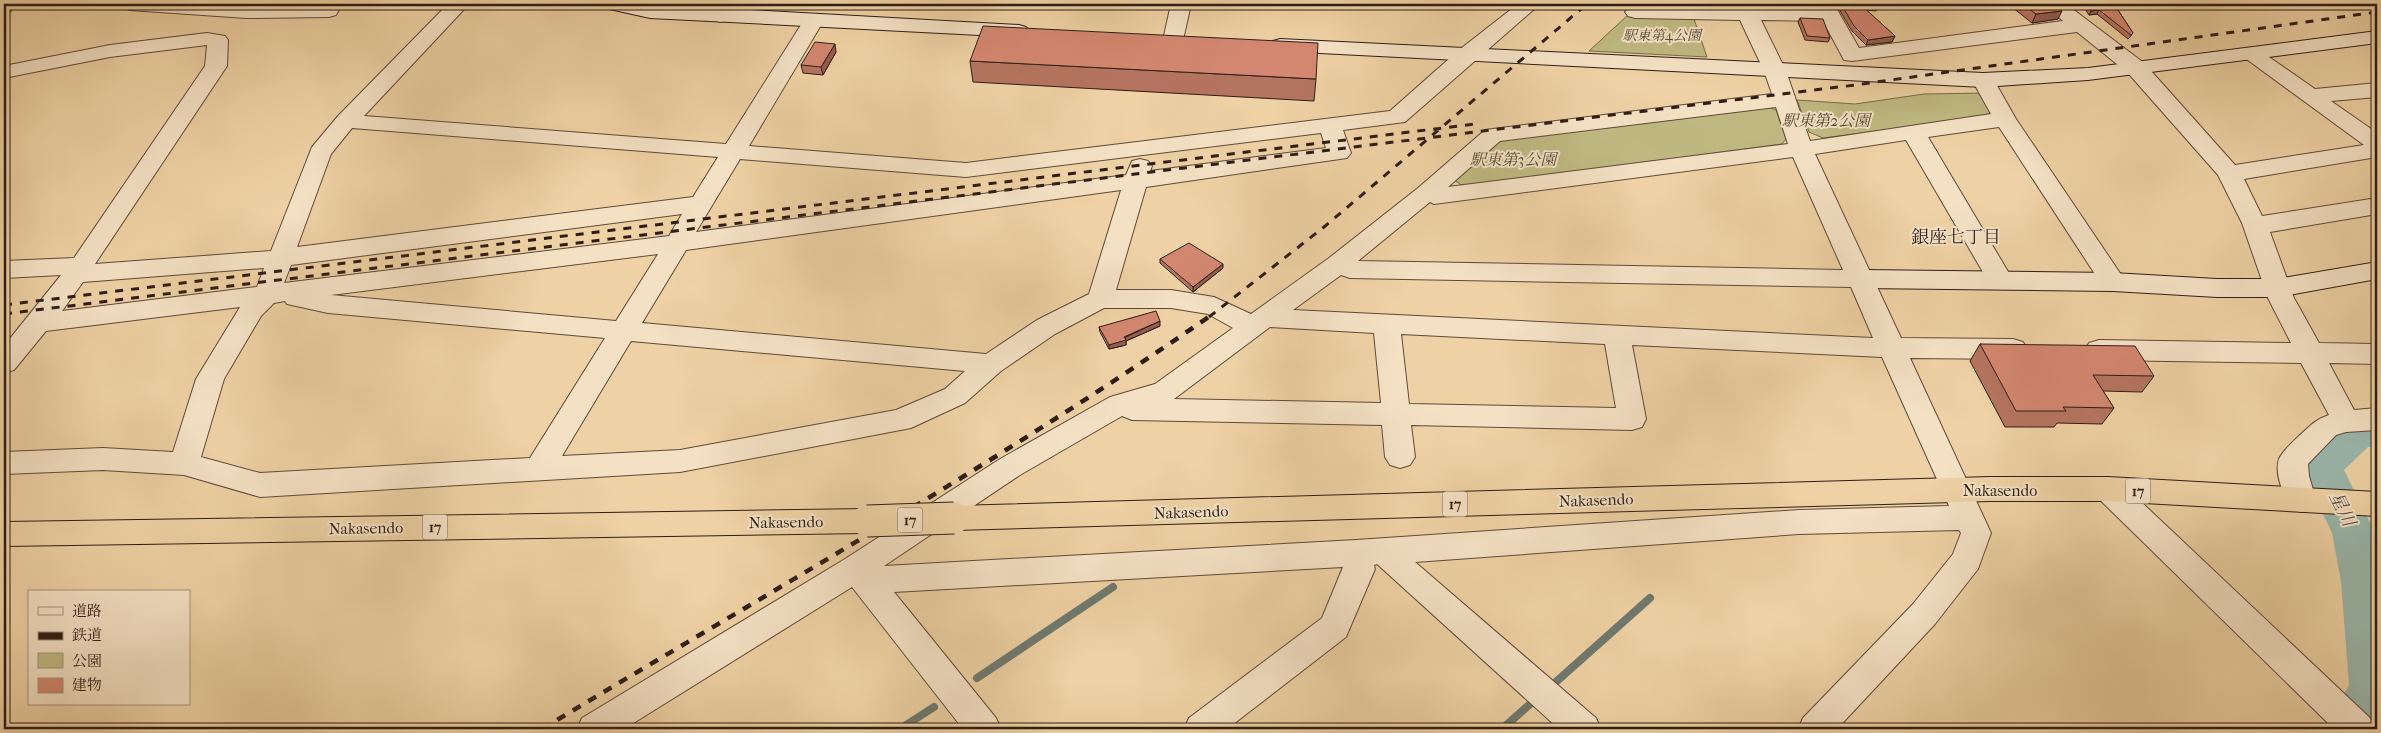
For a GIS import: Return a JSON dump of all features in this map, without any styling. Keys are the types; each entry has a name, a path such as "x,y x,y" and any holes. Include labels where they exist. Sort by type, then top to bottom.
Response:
{"highway":[{"name":"Nakasendo","path":"4,534 867,521 1956,490 2108,490 2377,504"}],"street":[{"path":"130,4 246,12 329,11 332,4"},
{"path":"184,464 210,379 251,310 268,293 320,152 346,121 459,4"},
{"path":"612,4 650,12 726,10 819,12 1043,33"},
{"path":"1173,40 1181,4"},
{"path":"346,121 966,170 1397,117 1467,55 1530,4"},
{"path":"1646,4 1635,12 1748,15 1826,9 1852,55 2081,25"},
{"path":"2054,4 2136,68 2228,172 2254,224 2277,288 2346,421"},
{"path":"538,470 819,12"},
{"path":"1748,15 1775,71 1801,149 1956,490 1971,518 1976,533 1967,560 1924,614 1815,729"},
{"path":"1261,44 1983,80 2088,74 2377,37"},
{"path":"4,72 110,51 207,39 218,40 216,66 78,270 40,323 4,363"},
{"path":"2252,54 2377,144"},
{"path":"1983,80 2005,120 2113,282"},
{"path":"2311,96 2377,90"},
{"path":"594,729 861,574 1010,467 1120,404 1164,392 1338,264 1426,193 1493,135 1785,99"},
{"path":"1426,193 1434,196 1801,149 2005,120"},
{"path":"40,323 678,243 1339,153 1330,125"},
{"path":"1913,132 2000,280"},
{"path":"1100,300 1145,148"},
{"path":"2228,172 2238,173 2377,150"},
{"path":"4,269 78,270 248,262 702,204"},
{"path":"2254,224 2268,224 2377,206"},
{"path":"1338,264 1350,269 2113,282 2217,288 2277,288 2377,271"},
{"path":"268,293 328,304 991,364"},
{"path":"4,464 103,459 184,464 260,485 680,461 901,420 955,396 991,364 1046,327 1100,300 1171,299 1214,306 1258,322 1387,324 1891,348 2033,349"},
{"path":"1387,324 1400,457"},
{"path":"1120,404 1127,409 1632,419 1617,334"},
{"path":"2073,350 2377,354"},
{"path":"2294,499 2293,461 2326,427 2346,421 2377,419"},
{"path":"2108,490 2348,724"},
{"path":"861,574 1356,553 1799,522 1971,518"},
{"path":"1388,550 1390,559 1584,729"},
{"path":"1201,729 1334,627 1359,569 1356,553"},
{"path":"861,574 984,729"}],"green space":[{"name":"駅東第4公園","path":"1628,15 1693,16 1707,57 1589,51"},
{"name":"駅東第2公園","path":"1986,93 1999,115 1823,138 1809,132 1797,100 1855,104 1924,94"},
{"name":"駅東第3公園","path":"1764,105 1776,110 1786,139 1782,144 1464,187 1453,179 1499,139"}],"building":[{"path":"1841,4 1860,4 1895,36 1868,40 1854,26"},
{"path":"1860,4 1877,4 1878,6"},
{"path":"2023,4 2054,4 2062,11 2036,14"},
{"path":"2087,4 2114,4 2133,33 2131,35 2099,10 2091,11"},
{"path":"1800,18 1823,19 1830,38 1807,36"},
{"path":"983,26 1318,43 1316,79 970,61"},
{"path":"815,42 835,44 821,67 801,65"},
{"path":"1189,243 1223,264 1193,287 1160,259"},
{"path":"1156,311 1160,321 1124,337 1126,340 1109,345 1099,327"},
{"path":"1980,344 2135,346 2154,376 2093,375 2114,408 2063,407 2066,411 2016,411"}],"waterway":[{"name":"星川","path":"2363,729 2359,714 2374,688 2369,653 2364,581 2354,533 2321,466 2356,434 2377,430"},
{"path":"977,678 1113,587"},
{"path":"1548,689 1650,598"},
{"path":"1502,729 1538,697"},
{"path":"900,729 934,707"}],"railway":[{"path":"1440,128 1587,4"},
{"path":"1429,138 1855,85 2377,12"},
{"path":"1440,128 1475,124"},
{"path":"4,305 1440,128"},
{"path":"1429,138 1440,128"},
{"path":"4,314 1429,138"},
{"path":"1209,317 1324,227 1429,138"},
{"path":"542,729 963,477 1129,371 1210,316"}],"district":[{"name":"銀座七丁目","path":"1956,237"}]}
